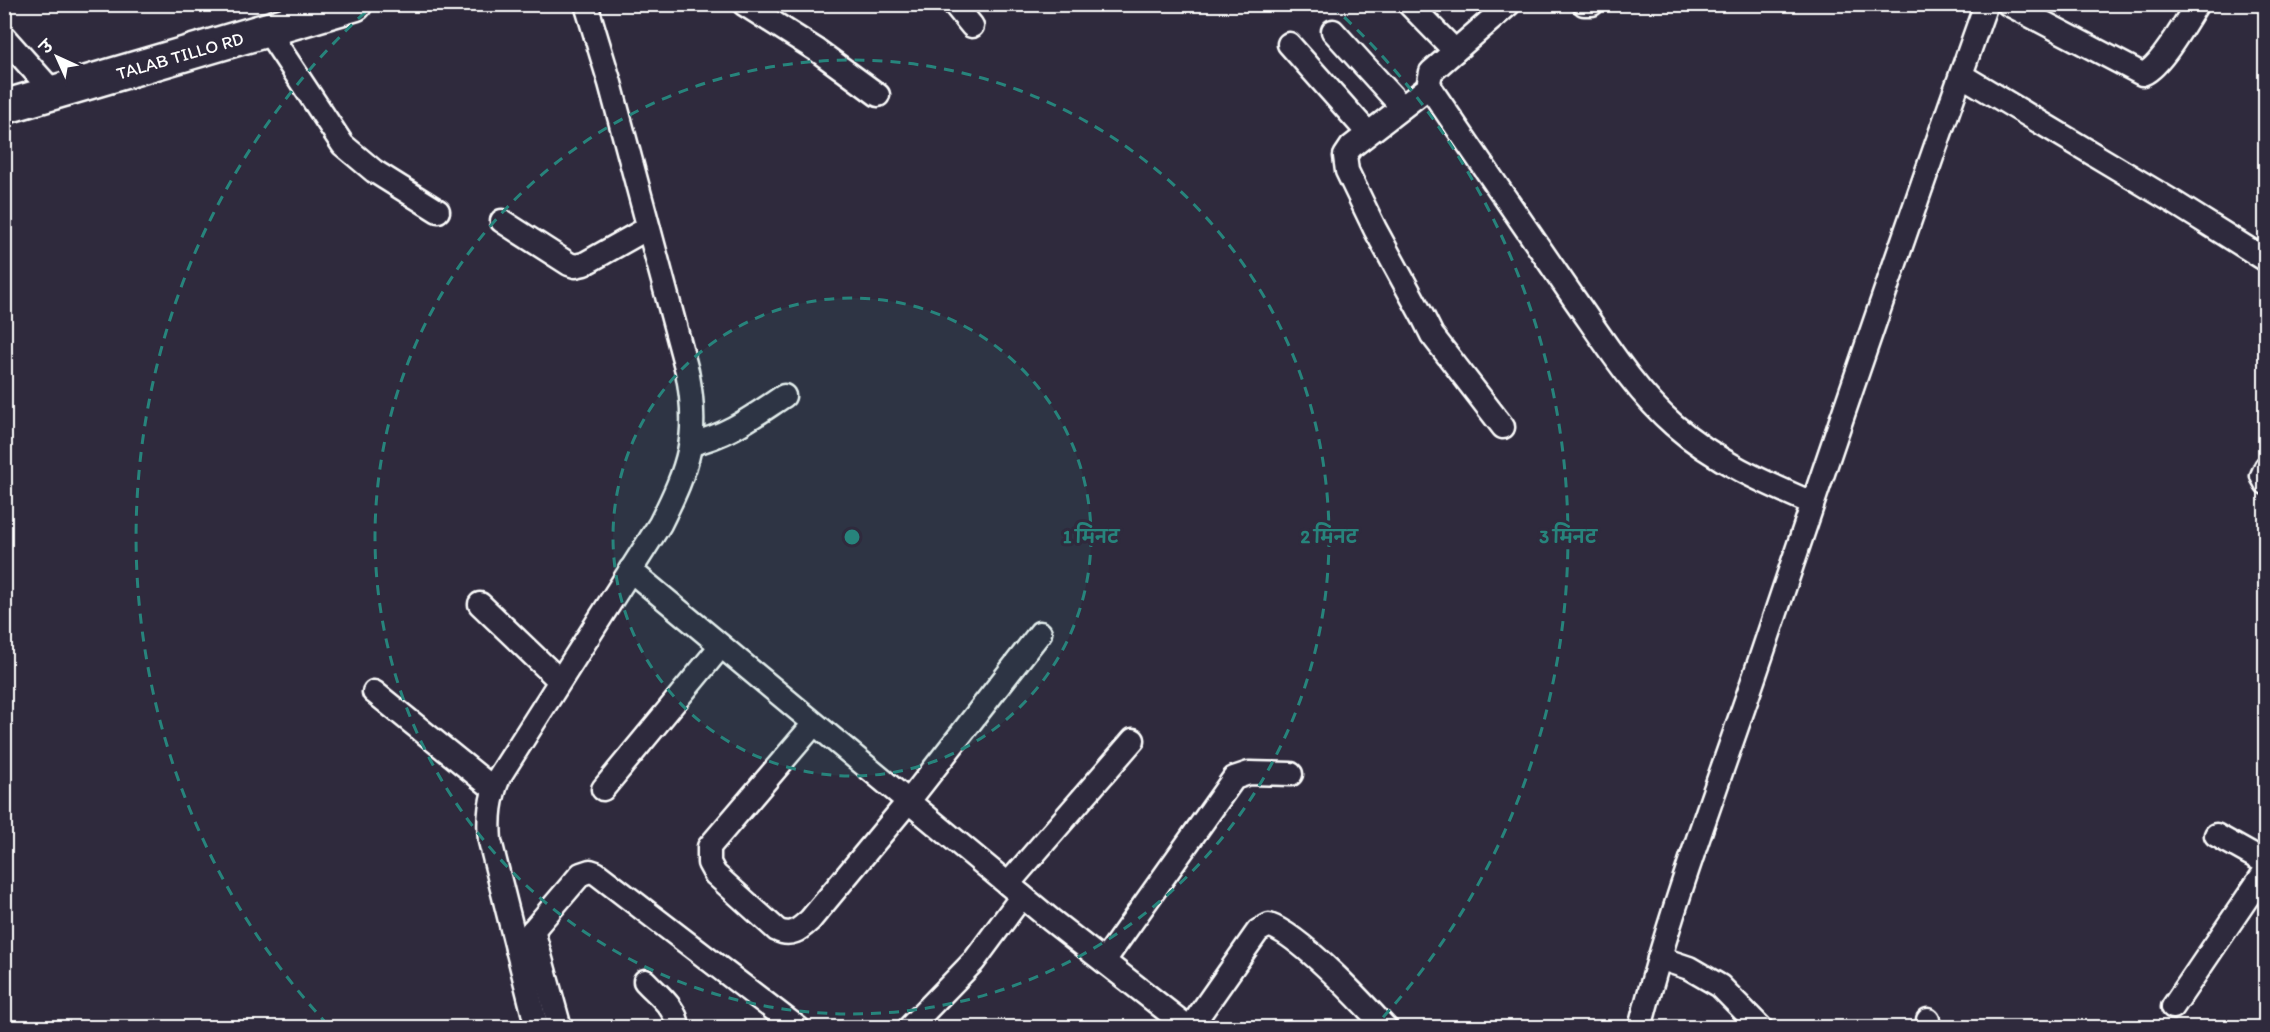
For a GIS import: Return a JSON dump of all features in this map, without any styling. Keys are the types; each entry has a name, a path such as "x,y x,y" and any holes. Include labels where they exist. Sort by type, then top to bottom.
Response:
{"main road":[{"name":"TALAB TILLO RD","path":"4,107 355,4"}],"street":[{"path":"586,4 610,83 702,442"},
{"path":"744,4 818,51 878,95"},
{"path":"954,4 972,26"},
{"path":"1409,4 1455,51"},
{"path":"1509,4 1431,72 1430,86 1605,342 1651,401 1683,432 1737,469 1812,503"},
{"path":"1584,4 1592,4"},
{"path":"1640,1028 1659,958 1812,503 1986,4"},
{"path":"2008,4 2142,74 2155,67 2198,4"},
{"path":"267,30 343,145 374,171 438,211"},
{"path":"1333,31 1402,107"},
{"path":"4,37 54,93"},
{"path":"1289,44 1368,133"},
{"path":"1961,75 2175,203 2265,260"},
{"path":"1430,86 1351,147 1345,156 1347,171 1432,335 1503,427"},
{"path":"502,221 575,266 584,264 648,228"},
{"path":"560,1028 490,841 488,817 494,789 499,777 559,681 660,524 702,442 739,426 784,396"},
{"path":"2265,467 2262,476 2265,483"},
{"path":"630,570 1015,890 1189,1028 1258,931 1269,925 1310,953 1386,1028"},
{"path":"480,604 559,681"},
{"path":"814,724 709,848 709,863 715,874 777,930 785,934 802,928 908,802 1040,633"},
{"path":"603,789 721,646"},
{"path":"374,692 494,789"},
{"path":"909,1028 974,961 1015,890 1133,740"},
{"path":"1104,961 1234,778 1250,772 1291,774"},
{"path":"2216,835 2265,863"},
{"path":"2173,1007 2265,870"},
{"path":"537,1028 525,939 581,874 590,871 596,873 798,1028"},
{"path":"1659,958 1699,973 1720,986 1761,1028"},
{"path":"645,981 673,1010 678,1028"}]}
